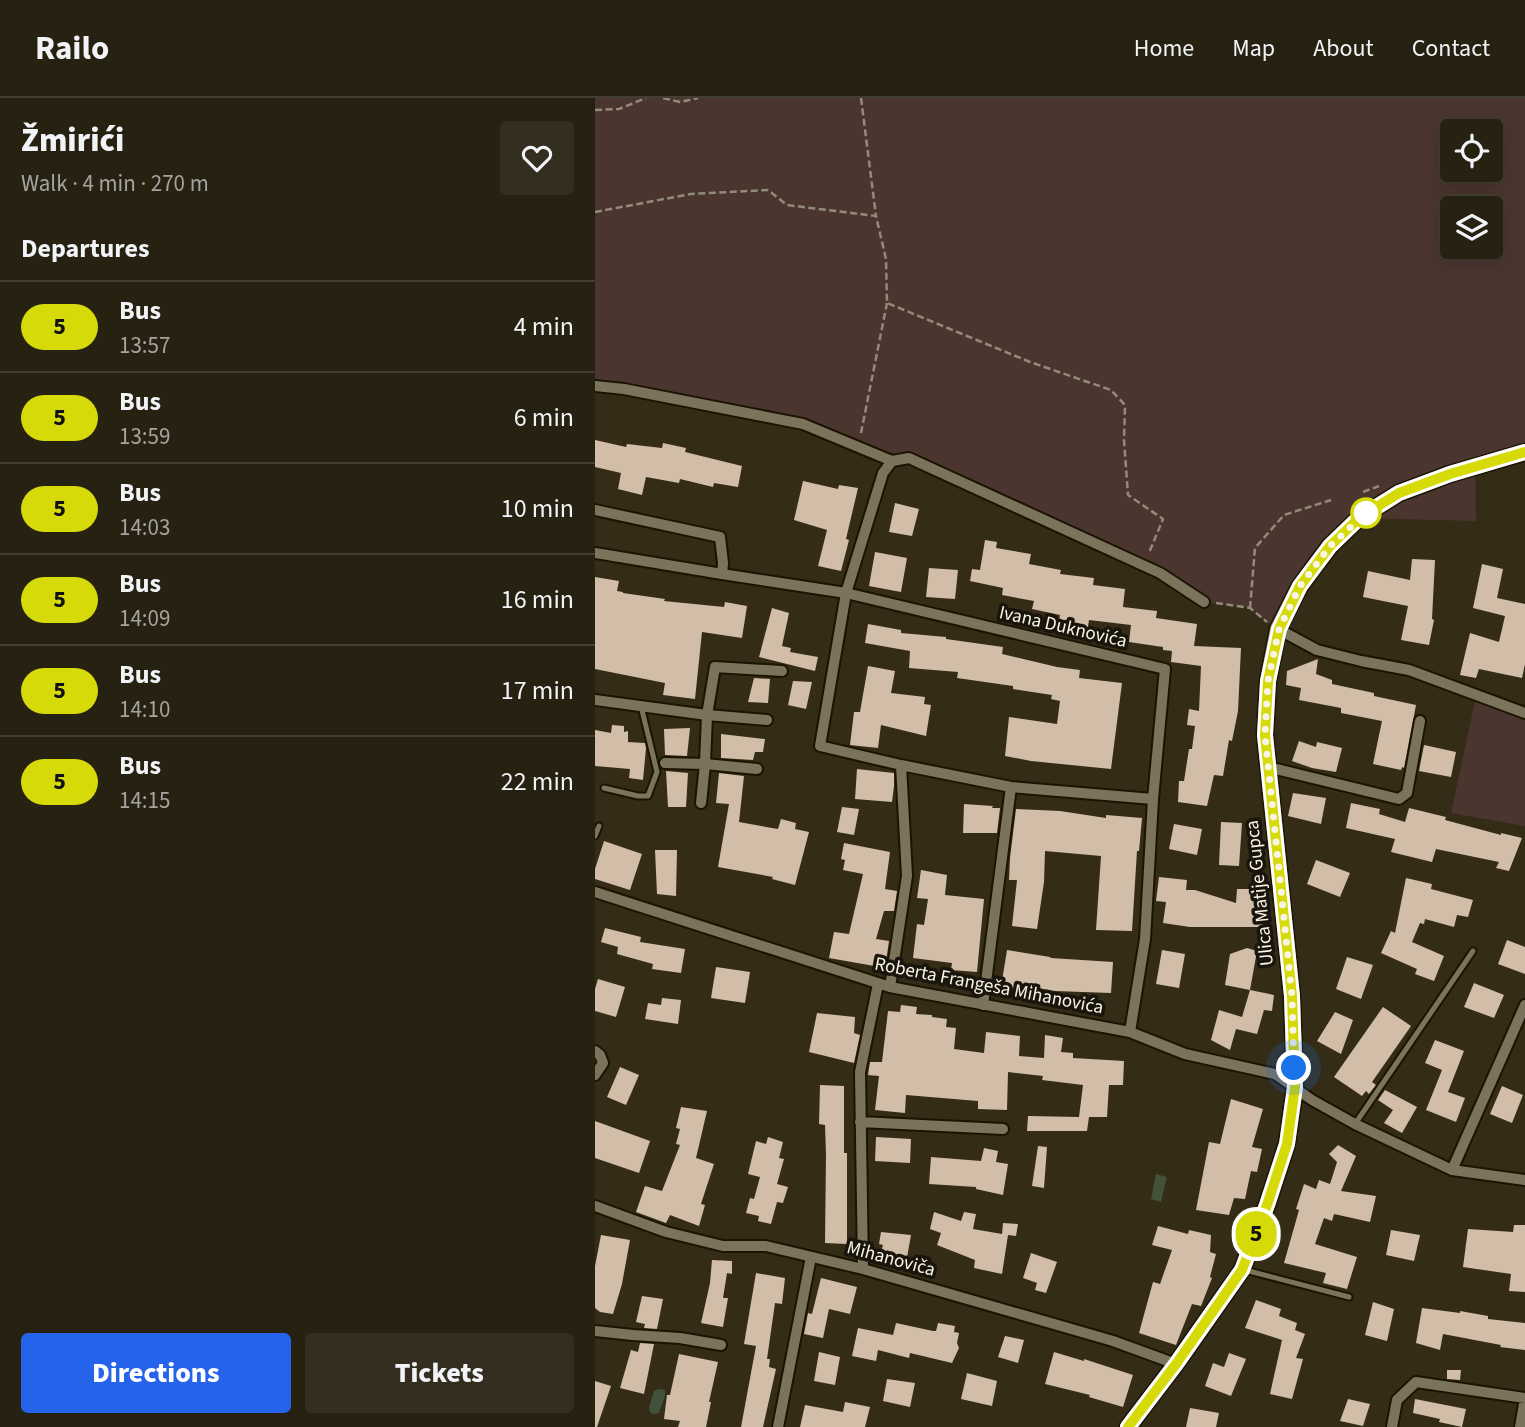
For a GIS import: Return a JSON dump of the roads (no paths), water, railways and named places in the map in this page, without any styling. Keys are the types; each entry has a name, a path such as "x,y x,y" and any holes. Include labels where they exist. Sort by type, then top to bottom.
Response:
{"street":[{"path":"595,386 624,389 803,424 892,461 909,458 1160,573 1204,602"},
{"name":"Ulica Matije Gupca","path":"1128,1427 1242,1270 1287,1144 1295,1087 1292,996 1265,735 1268,681 1279,629 1300,586 1330,546 1359,518 1399,493 1450,474 1525,452"},
{"path":"892,461 883,473 846,593 820,746 1011,787 1153,799"},
{"path":"595,510 720,537 722,574"},
{"name":"Ivana Duknovića","path":"595,553 846,593 1165,669 1153,799 1145,939 1130,1032"},
{"path":"1279,629 1317,650 1361,662 1409,670 1525,713"},
{"path":"701,803 707,715 715,667 782,671"},
{"path":"595,700 767,720"},
{"path":"1268,767 1399,799 1407,793 1420,721"},
{"path":"665,763 757,769"},
{"path":"890,987 907,876 901,765"},
{"path":"983,1004 1011,787"},
{"name":"Roberta Frangeša Mihanovića","path":"595,892 878,984 1130,1032 1185,1054 1275,1074 1312,1100 1355,1124 1452,1170 1525,1180"},
{"path":"863,1269 860,1072 878,984"},
{"path":"1452,1170 1525,1005"},
{"path":"595,1051 603,1063 595,1075"},
{"path":"860,1122 1003,1129"},
{"name":"Mihanoviča","path":"595,1206 666,1232 723,1246 766,1246 863,1269 1113,1341 1176,1364"},
{"path":"778,1427 811,1257"},
{"path":"595,1331 680,1338 720,1345"},
{"path":"1392,1427 1397,1400 1416,1382 1525,1398 1520,1427"}],"lane":[{"path":"604,788 648,796 657,772 641,706"},
{"path":"595,836 599,826"},
{"path":"1355,1124 1473,951"},
{"path":"1242,1270 1349,1297"}]}
